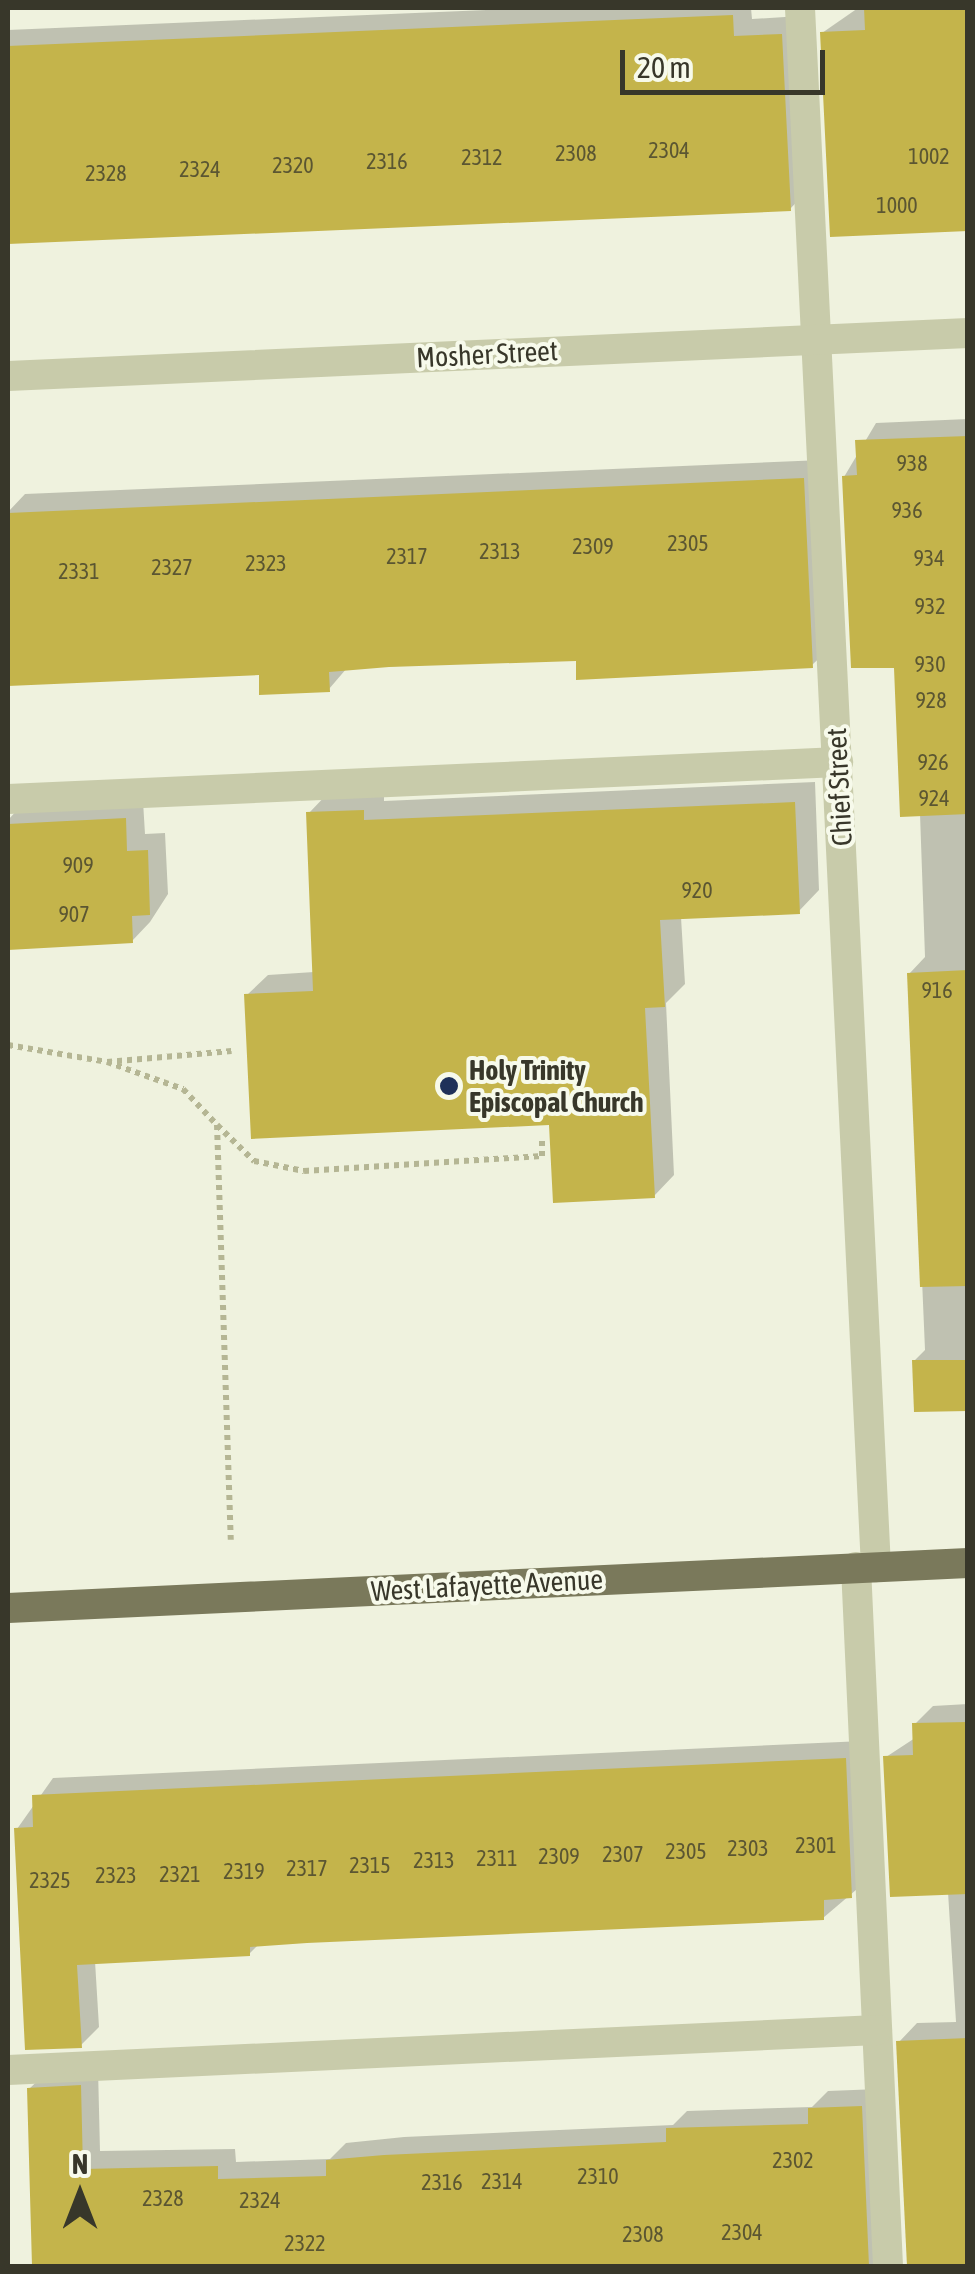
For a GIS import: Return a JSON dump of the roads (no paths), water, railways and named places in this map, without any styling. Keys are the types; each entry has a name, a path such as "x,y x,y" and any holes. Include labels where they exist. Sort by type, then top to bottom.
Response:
{"main road":[{"name":"West Lafayette Avenue","path":"8,1608 968,1563"}],"street":[{"name":"Chief Street","path":"800,8 838,762 888,2266"},
{"name":"Mosher Street","path":"8,376 968,333"},
{"path":"8,800 838,762"},
{"path":"8,2070 878,2030"}],"place":[{"name":"Holy Trinity Episcopal Church","path":"449,1086"}]}
